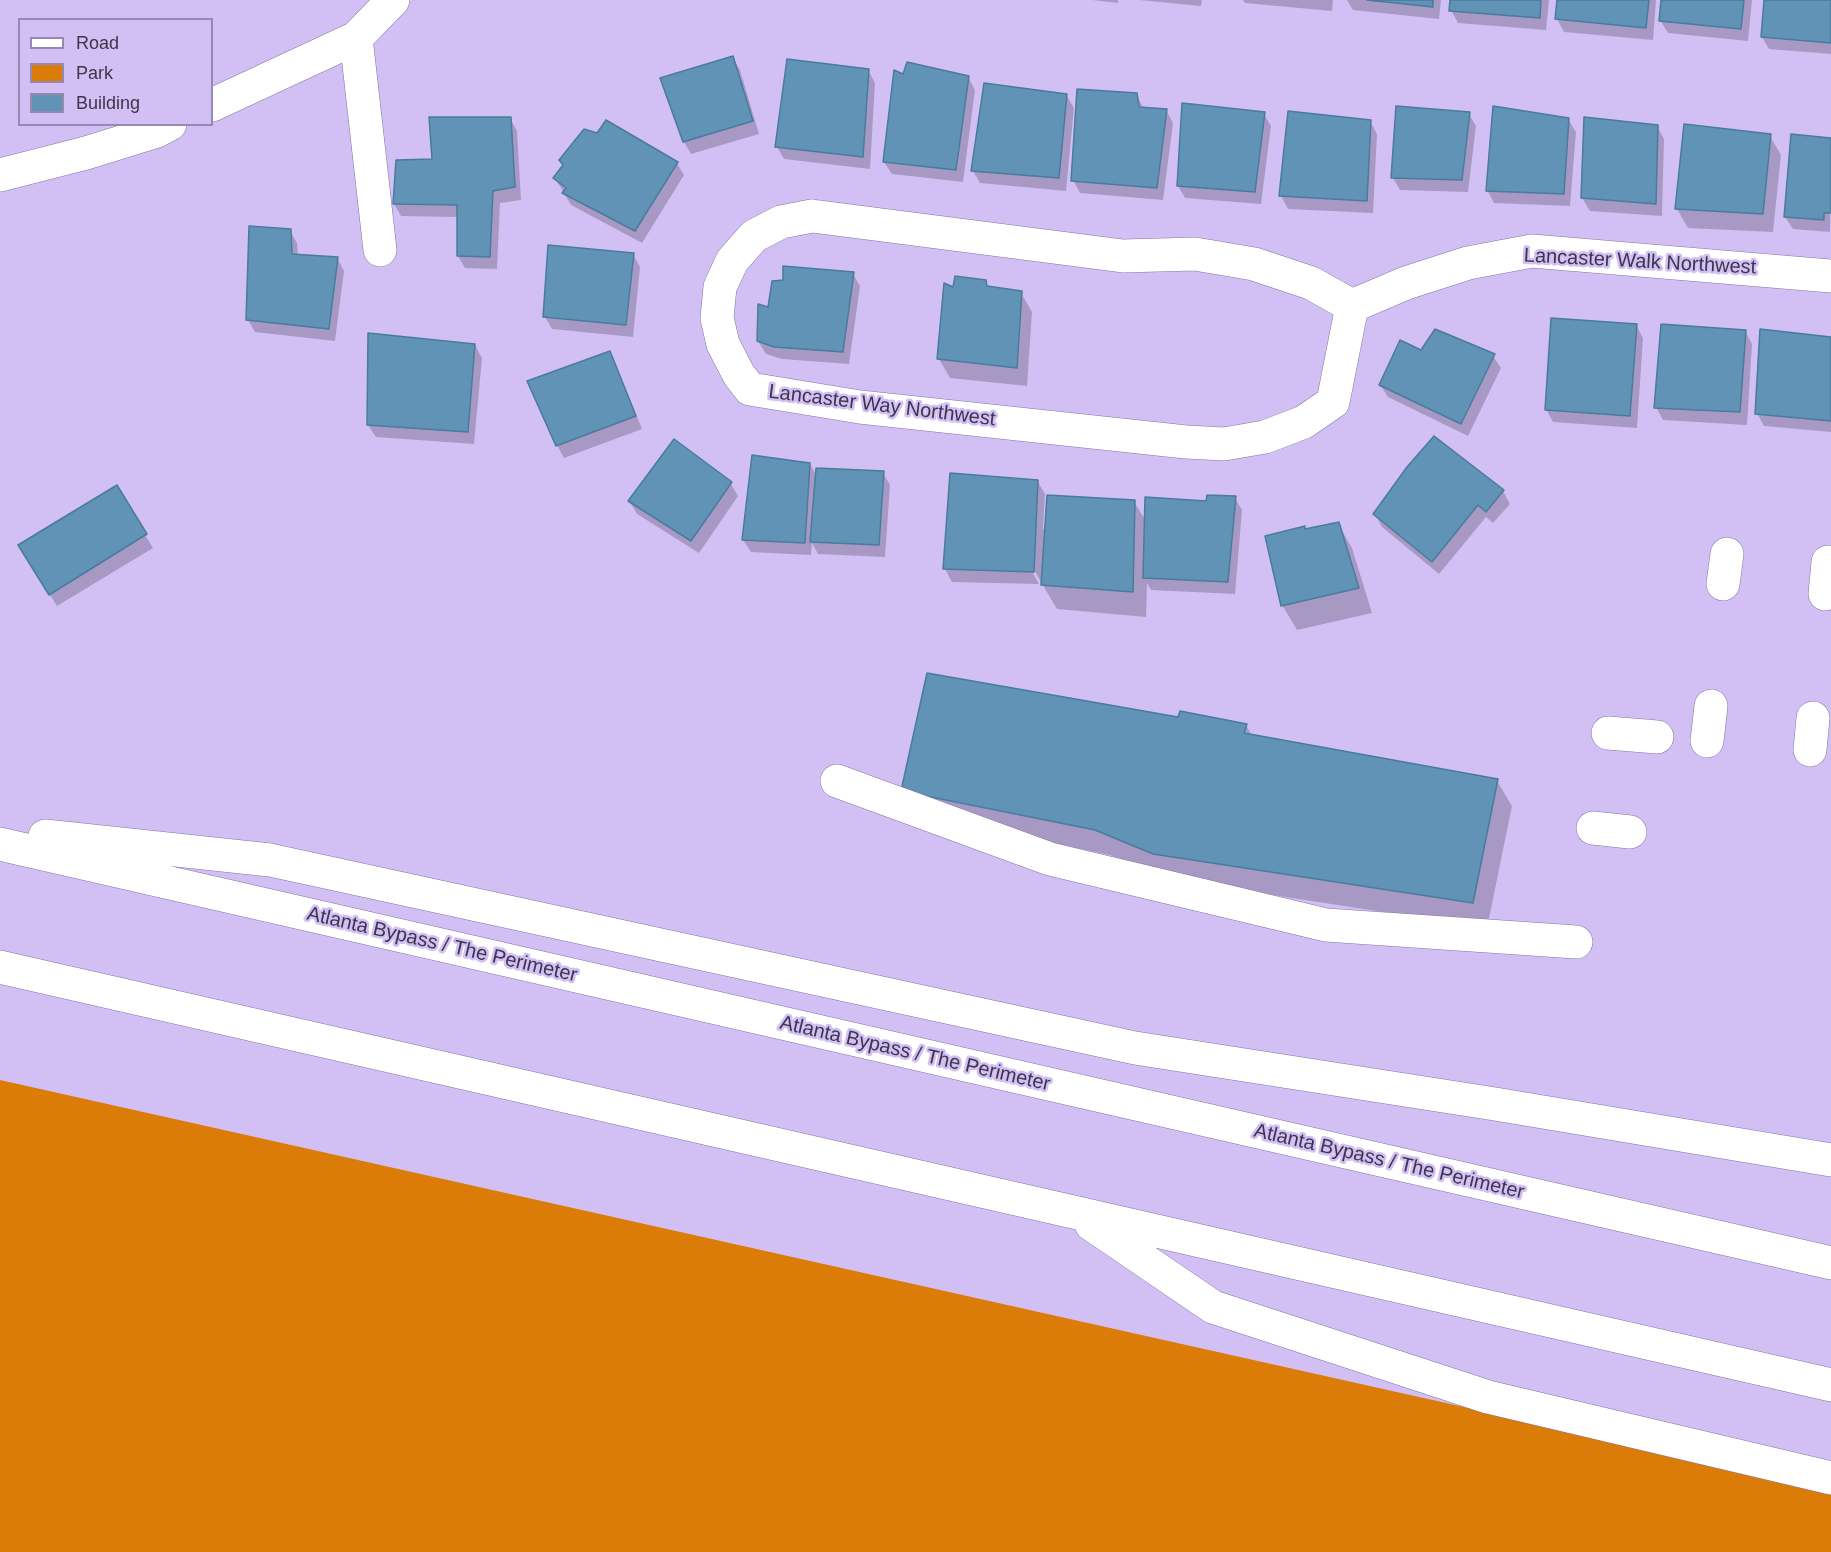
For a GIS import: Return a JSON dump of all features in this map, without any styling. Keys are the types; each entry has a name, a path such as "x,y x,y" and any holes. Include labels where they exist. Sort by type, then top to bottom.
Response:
{"main road":[{"path":"213,105 356,38 393,0"},
{"path":"356,38 380,250"},
{"path":"0,175 86,153 166,126"},
{"name":"Lancaster Way Northwest","path":"812,216 1123,256 1195,254 1254,264 1311,284 1352,306 1333,402 1304,422 1265,437 1224,444 1186,442 872,408 750,389 739,375 723,344 717,318 720,287 732,261 754,236 781,222 812,216"},
{"name":"Lancaster Walk Northwest","path":"1352,306 1406,283 1468,263 1532,251 1831,276"},
{"path":"1707,741 1711,706"},
{"path":"1810,750 1813,718"},
{"path":"1608,733 1657,737"},
{"path":"837,781 1050,859 1326,925 1576,942"},
{"path":"1593,828 1630,832"},
{"path":"0,832 270,860 1135,1048 1495,1104 1831,1160"},
{"name":"Atlanta Bypass / The Perimeter","path":"0,844 1831,1263"},
{"path":"0,968 1831,1385"},
{"path":"1075,1213 1213,1307 1488,1397 1831,1478"}],"green space":[{"path":"0,1080 1831,1489 1831,1552 0,1552"}],"building":[{"path":"1367,0 1433,0 1433,7"},
{"path":"1450,0 1541,0 1540,18 1449,11"},
{"path":"1557,0 1649,0 1646,28 1555,19"},
{"path":"1661,0 1744,0 1741,29 1659,21"},
{"path":"1764,0 1831,0 1831,43 1761,37"},
{"path":"733,56 753,121 683,142 660,78"},
{"path":"787,59 869,69 863,157 775,147"},
{"path":"907,62 969,76 956,170 883,162 894,70 903,74"},
{"path":"984,83 1067,94 1059,178 971,171"},
{"path":"1077,89 1137,93 1139,107 1167,109 1157,188 1071,181"},
{"path":"1182,103 1265,112 1255,192 1177,186"},
{"path":"1396,106 1470,112 1462,180 1391,178"},
{"path":"1493,106 1569,118 1564,194 1486,191"},
{"path":"1288,111 1371,120 1367,201 1279,196"},
{"path":"429,117 511,117 515,187 493,191 490,257 457,256 457,205 393,204 396,160 432,159"},
{"path":"1584,117 1658,125 1656,204 1581,198"},
{"path":"606,120 678,162 635,231 562,193 566,188 553,178 563,165 559,160 584,129 597,133"},
{"path":"1684,124 1771,134 1763,214 1675,209"},
{"path":"1791,134 1831,138 1831,213 1824,213 1824,220 1784,217"},
{"path":"249,226 291,229 292,254 338,257 329,329 246,320"},
{"path":"548,245 634,253 626,325 543,317"},
{"path":"783,266 854,272 843,352 774,347 757,341 758,304 768,307 772,281 783,280"},
{"path":"955,276 986,280 987,286 1022,291 1017,368 937,359 944,283 953,287"},
{"path":"1551,318 1637,324 1630,416 1545,410"},
{"path":"1661,324 1746,330 1740,412 1654,408"},
{"path":"1435,329 1495,354 1461,424 1379,385 1400,340 1421,350"},
{"path":"1760,329 1831,337 1831,421 1755,414"},
{"path":"368,333 475,344 468,432 367,425"},
{"path":"610,351 636,416 556,446 527,381"},
{"path":"1434,436 1504,490 1486,512 1478,505 1432,562 1373,514 1407,467"},
{"path":"674,439 732,482 691,541 628,501"},
{"path":"752,455 810,463 805,543 742,540"},
{"path":"816,468 884,471 879,545 810,542"},
{"path":"950,473 1038,480 1034,572 943,569"},
{"path":"117,485 147,534 49,595 18,545"},
{"path":"1047,495 1135,500 1133,592 1041,585"},
{"path":"1207,495 1236,496 1228,582 1143,578 1145,497 1206,501"},
{"path":"1339,522 1359,588 1281,606 1265,536 1305,526 1305,529"},
{"path":"927,673 1178,717 1180,711 1247,724 1244,733 1498,779 1473,903 1153,854 1095,830 901,791"}]}
